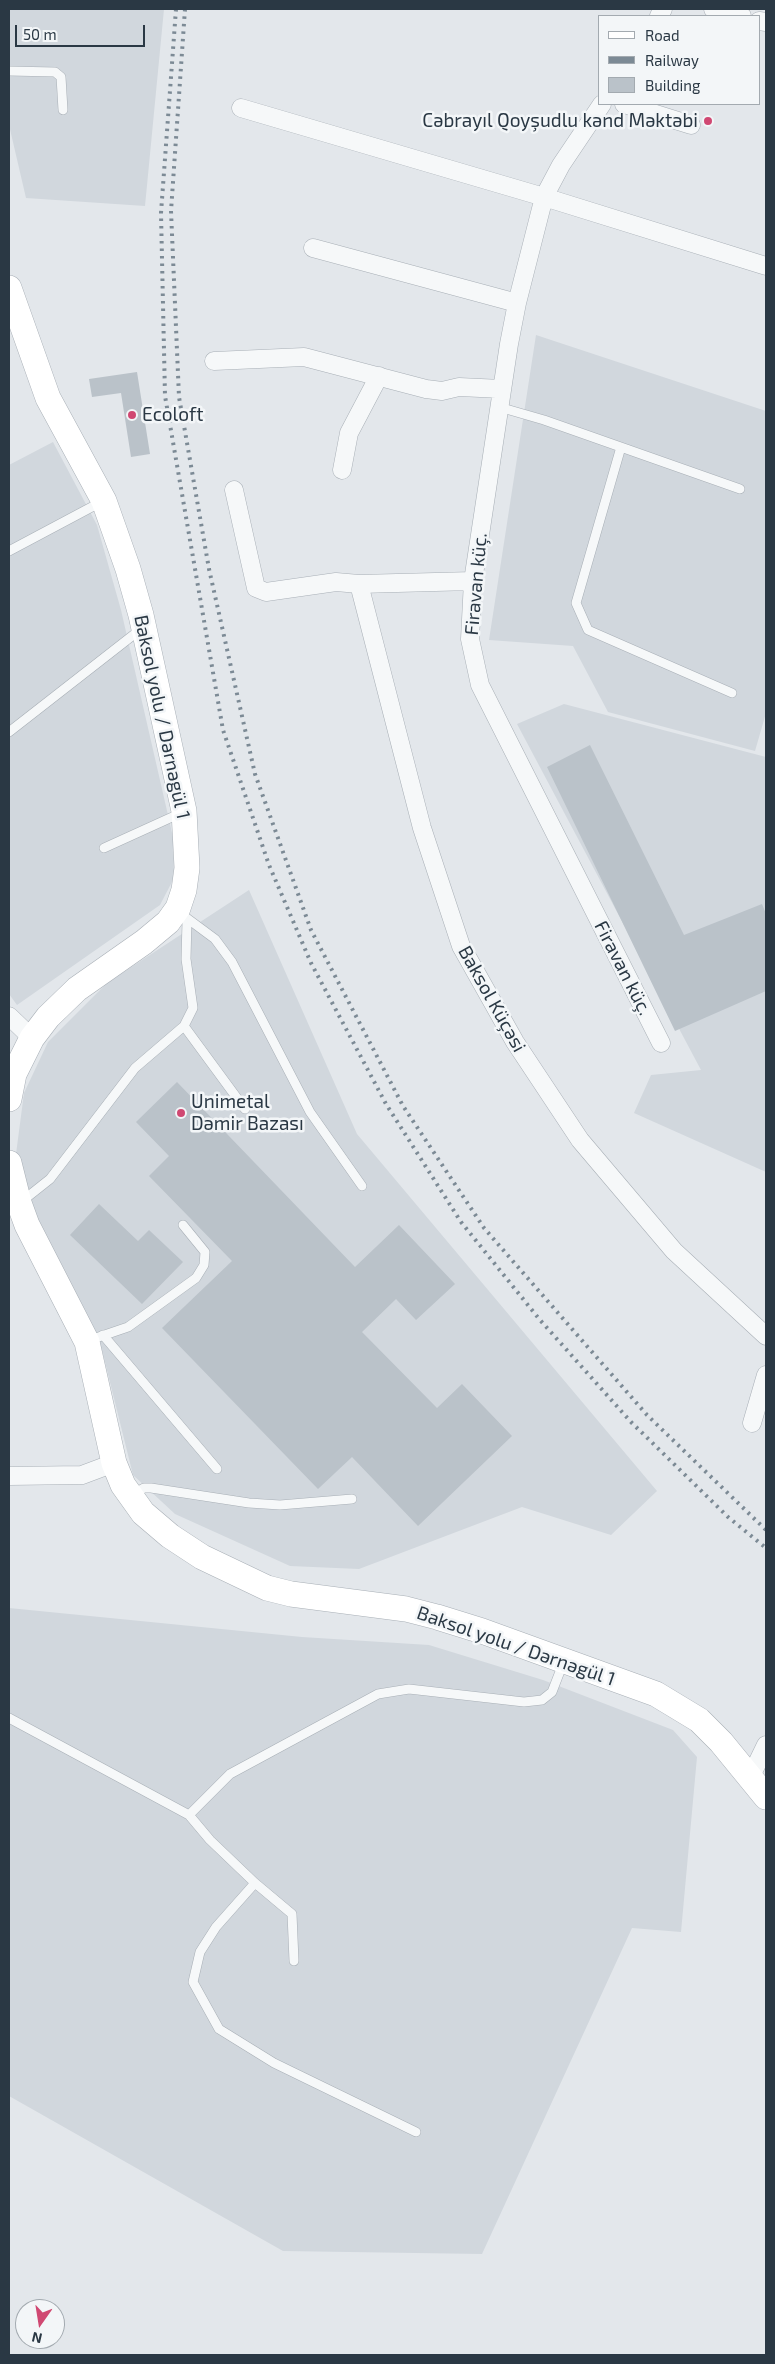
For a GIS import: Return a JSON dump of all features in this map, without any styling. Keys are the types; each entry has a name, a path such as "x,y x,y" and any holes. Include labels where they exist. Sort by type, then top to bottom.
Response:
{"main road":[{"name":"Baksol yolu / Dərnəgül 1","path":"9,288 48,398 104,501 128,569 184,811 187,868 182,914 168,922 144,942 77,989 48,1017 32,1038 14,1074 9,1099"},
{"name":"Baksol yolu / Dərnəgül 1","path":"9,1163 19,1203 27,1225 95,1338 114,1463 130,1496 143,1513 170,1536 202,1557 267,1588 291,1594 406,1609 482,1631 656,1694 699,1720 721,1742 766,1797"}],"street":[{"path":"713,9 738,15"},
{"name":"Firavan küç.","path":"601,105 561,165 544,197 517,303 499,407 473,582 470,639 480,685 660,1043"},
{"path":"627,105 691,125"},
{"path":"241,108 544,197 766,266"},
{"path":"313,248 517,303"},
{"path":"214,361 304,357 442,391 459,387 502,389"},
{"path":"342,470 350,433 379,376"},
{"path":"234,490 256,588 266,592 336,582 359,584 473,582"},
{"name":"Baksol Küçəsi","path":"359,584 422,828 461,946 515,1042 580,1140 674,1251 766,1336"},
{"path":"9,1016 32,1038"},
{"path":"752,1423 766,1375"},
{"path":"9,1476 82,1475 114,1463"},
{"path":"750,1778 766,1745"}],"lane":[{"path":"9,71 55,72 61,77 63,110"},
{"path":"499,407 740,489"},
{"path":"621,447 576,603 588,630 732,693"},
{"path":"9,551 104,501"},
{"path":"9,732 143,628"},
{"path":"104,848 184,811"},
{"path":"19,1203 50,1179 135,1068 184,1026 193,1008 182,914"},
{"path":"182,914 215,939 232,962 310,1112 362,1186"},
{"path":"184,1026 245,1109"},
{"path":"183,1226 205,1252 204,1265 196,1278 128,1327 95,1338 217,1469"},
{"path":"130,1496 144,1488 151,1488 249,1503 280,1505 352,1499"},
{"path":"189,1815 230,1774 378,1694 409,1689 524,1702 542,1700 552,1692 564,1661"},
{"path":"9,1718 189,1815 210,1840 255,1884 292,1914 294,1961"},
{"path":"255,1884 216,1926 200,1952 193,1982 219,2029 274,2063 416,2132"}],"shaded area":[{"path":"9,9 164,9 145,206 26,198 9,125"},
{"path":"536,335 766,411 766,713 755,751 608,712 573,646 489,640"},
{"path":"53,442 97,525 121,610 173,837 174,878 160,905 17,1005 9,994 9,465"},
{"path":"564,704 766,757 766,1172 634,1113 651,1075 701,1070 517,724"},
{"path":"249,890 357,1134 657,1491 611,1535 522,1507 359,1569 290,1566 175,1514 133,1475 102,1350 34,1213 16,1154 24,1093 48,1042 107,983"},
{"path":"9,1608 302,1637 429,1645 543,1680 673,1730 697,1757 681,1932 632,1928 482,2254 283,2251 9,2096"}],"building":[{"path":"137,372 150,454 131,457 121,393 92,397 89,379"},
{"path":"590,745 684,935 762,904 766,914 766,991 675,1031 547,767"},
{"path":"177,1082 355,1267 399,1225 455,1284 416,1320 396,1299 362,1332 437,1408 462,1384 512,1436 418,1526 352,1457 318,1489 162,1328 232,1261 149,1176 169,1156 136,1122"},
{"path":"99,1204 138,1241 149,1230 183,1262 142,1304 70,1235"}],"railway":[{"path":"176,9 161,213 165,396 223,730 269,865 311,963 386,1104 461,1222 540,1320 631,1422 728,1517 766,1548"},
{"path":"185,9 171,211 179,397 209,569 255,774 311,930 403,1106 484,1228 647,1415 766,1530"}],"place":[{"name":"Cəbrayıl Qoyşudlu kənd Məktəbi","path":"708,121"},
{"name":"Ecoloft","path":"132,415"},
{"name":"Unimetal Dəmir Bazası","path":"181,1113"}]}
